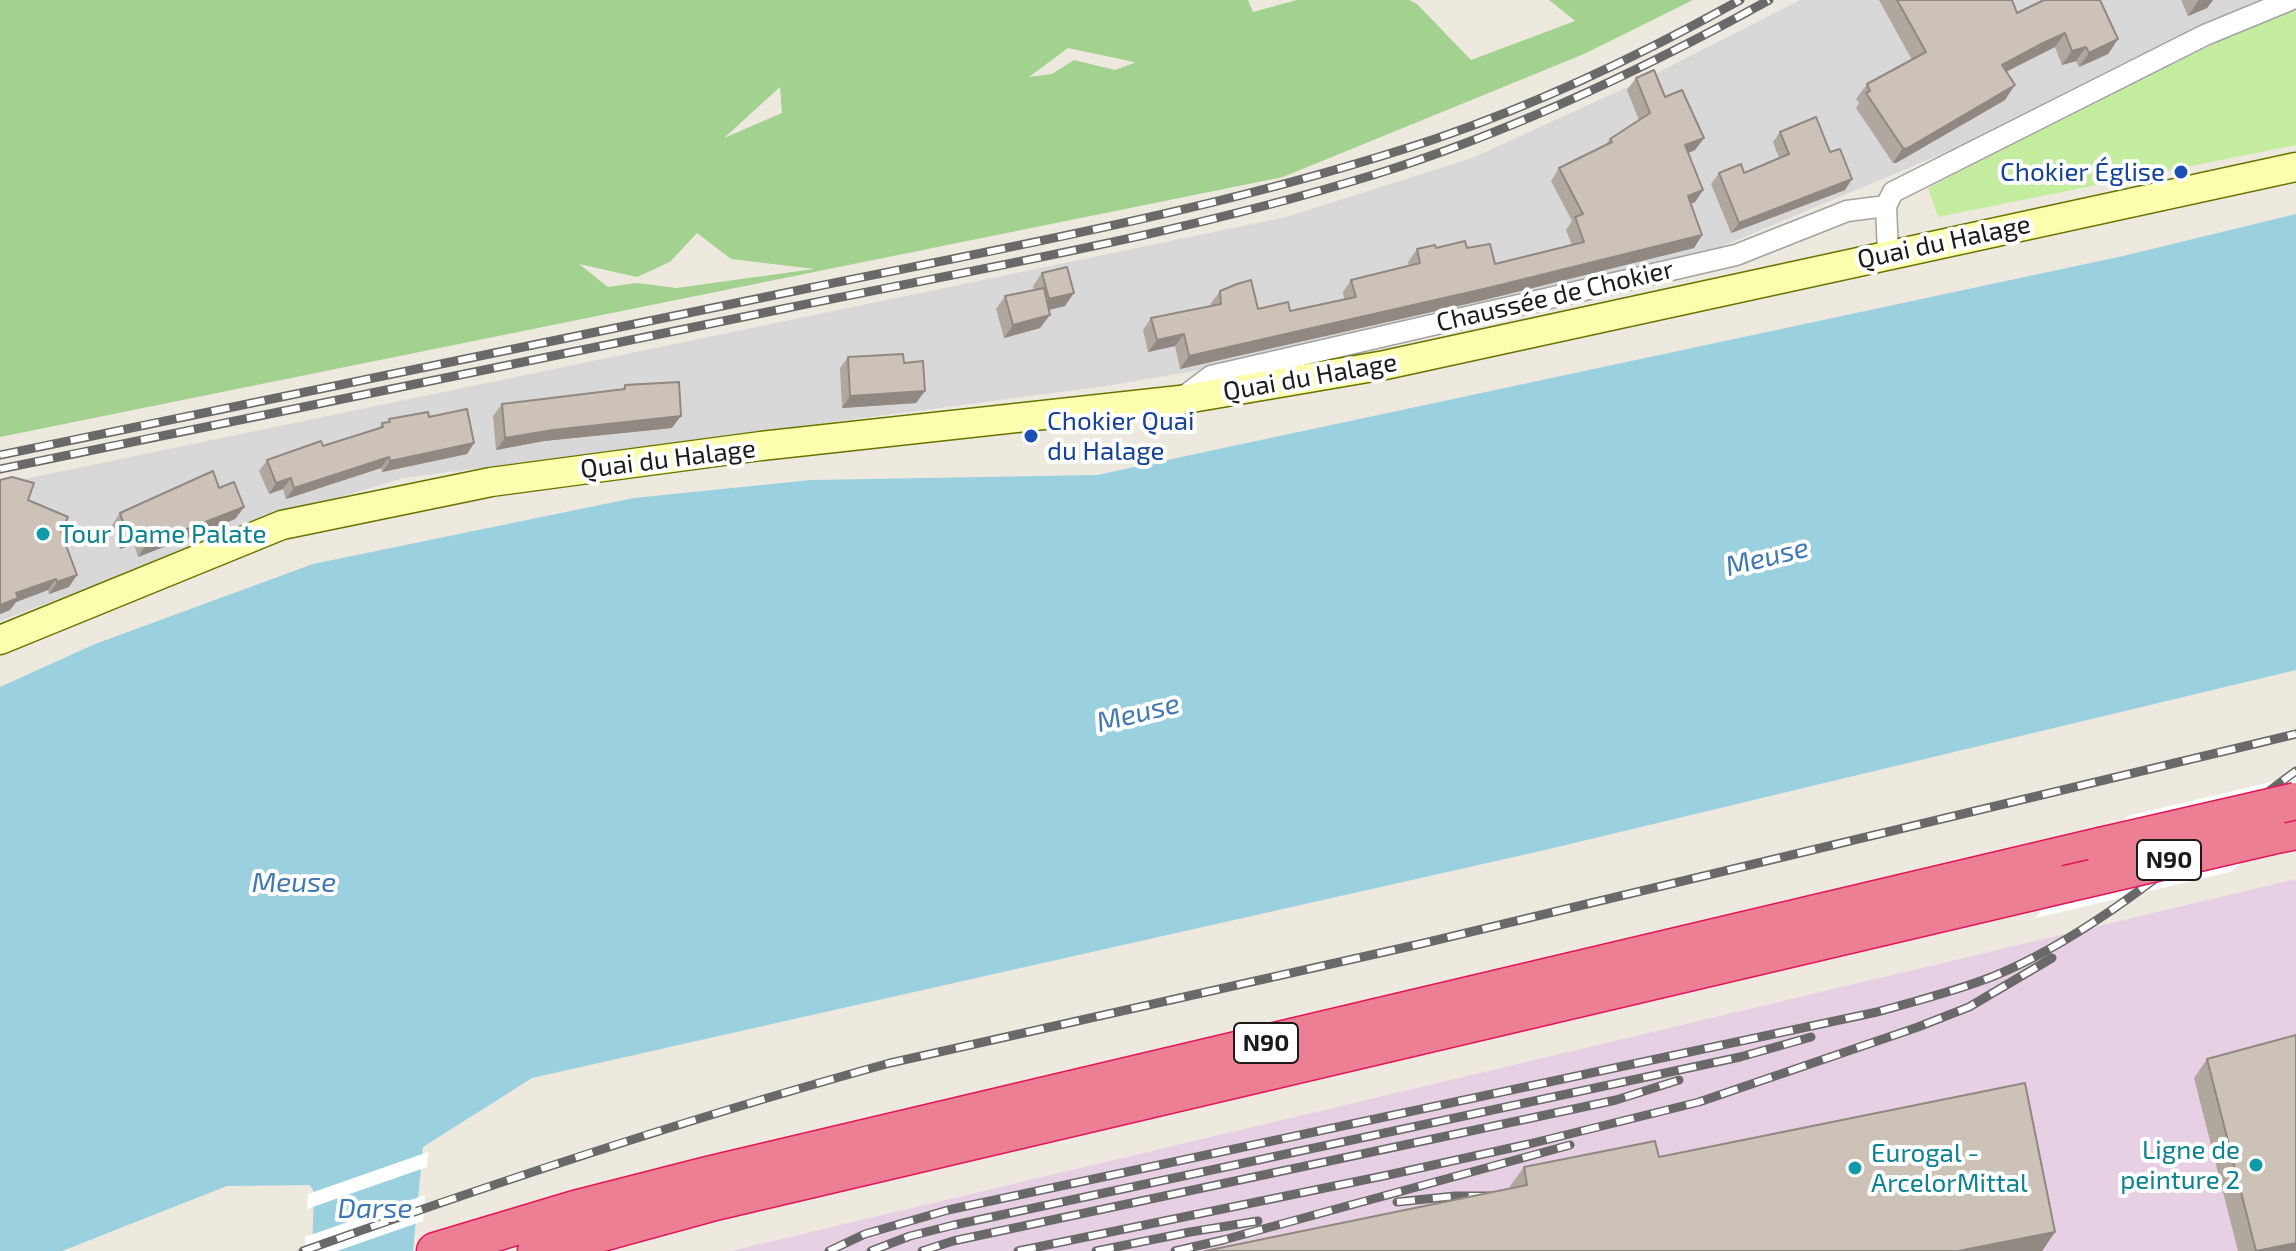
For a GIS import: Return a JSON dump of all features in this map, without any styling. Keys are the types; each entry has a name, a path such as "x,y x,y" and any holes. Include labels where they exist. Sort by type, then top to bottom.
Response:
{"highway":[{"name":"N90","path":"435,1251 575,1209 708,1175 2296,801"},
{"name":"N90","path":"536,1251 715,1202 2284,834"}],"main road":[{"name":"Quai du Halage","path":"0,640 282,525 476,485 761,446 1180,400 1385,365 2296,167"}],"street":[{"path":"1888,254 1886,206 1893,192 2205,35 2290,0"},
{"name":"Chaussée de Chokier","path":"1180,400 1211,376 1736,255 1847,211 1886,206"}],"shaded area":[{"path":"1800,0 2296,0 2296,5 1680,264 1211,368 1107,386 403,478 278,516 0,621 0,484 1286,217 1472,158 1645,79"},
{"path":"2296,879 2296,1251 731,1251"}],"green space":[{"path":"0,0 1248,0 1253,12 1297,0 1409,0 1417,4 1471,60 1575,21 1549,0 1693,0 1584,54 1283,177 0,437","holes":["1068,48 1134,62 1134,63 1115,70 1074,60 1052,74 1029,77","780,87 782,113 724,138","697,233 731,259 814,269 676,288 637,283 608,287 579,264 637,277 670,262"]},
{"path":"2296,6 2296,145 1938,217 1928,188 2116,89"}],"water":[{"name":"Meuse","path":"2296,214 2296,670 1545,850 532,1078 423,1147 413,1251 312,1251 314,1192 310,1185 227,1186 62,1251 0,1251 0,687 95,644 313,564 634,498 811,480 1097,475 2123,256"}],"pier":[{"path":"2296,776 2296,818 2230,872 2035,918 2128,816"},
{"path":"428,1152 427,1167 307,1209 308,1194"},
{"path":"425,1195 423,1221 337,1251 305,1251 305,1237"}],"building":[{"path":"1897,0 2012,0 2017,13 2044,0 2100,0 2118,39 2089,53 2086,47 2072,51 2065,33 2043,43 2002,65 2015,85 1906,149 1866,93 1870,91 1867,84 1926,52"},
{"path":"1654,70 1665,97 1682,90 1704,138 1685,145 1703,190 1688,196 1702,235 1488,288 1189,356 1184,334 1157,340 1151,318 1221,304 1220,291 1251,280 1258,309 1288,302 1290,311 1356,297 1351,280 1420,263 1417,249 1465,241 1467,248 1490,244 1495,264 1584,242 1575,217 1583,214 1559,168 1612,142 1610,139 1650,113 1636,78"},
{"path":"1816,117 1830,152 1840,149 1852,179 1739,223 1719,173 1741,164 1744,173 1789,154 1780,132"},
{"path":"1067,267 1074,293 1049,299 1042,273"},
{"path":"1044,288 1050,315 1013,325 1005,296"},
{"path":"903,354 904,363 923,361 925,391 850,396 848,357"},
{"path":"679,382 681,416 505,438 502,404 625,389 625,385"},
{"path":"467,409 474,443 390,461 389,457 294,488 291,478 276,483 267,460 321,441 323,446 383,427 382,423 390,422 389,419 428,412 429,417"},
{"path":"213,471 219,488 234,482 244,507 146,545 142,532 128,537 120,513"},
{"path":"12,477 34,483 28,500 68,517 61,532 77,575 16,593 18,598 0,605 0,480"},
{"name":"Ligne de peinture 2","path":"2296,1035 2296,1243 2256,1251 2207,1059"},
{"name":"Eurogal - ArcelorMittal","path":"2025,1083 2055,1232 1958,1251 1205,1251 1527,1185 1524,1167 1655,1141 1659,1157"}],"railway":[{"path":"0,455 1046,240 1281,185 1435,139 1513,110 1629,58 1740,0"},
{"path":"0,469 1082,249 1301,196 1424,158 1526,119 1625,75 1769,0"},
{"path":"303,1251 595,1151 890,1063 1420,944 2296,734"},
{"path":"829,1251 865,1234 948,1210 1877,1012 1965,986 2034,957 2112,910 2296,771"},
{"path":"1018,1251 1388,1175 1699,1102 1969,1007 2052,958"},
{"path":"871,1251 910,1236 954,1225 1740,1057 1811,1037"},
{"path":"922,1251 953,1241 1616,1100 1679,1080"},
{"path":"1175,1251 1570,1145"},
{"path":"1397,1202 1455,1196 1496,1196"},
{"path":"1096,1251 1258,1221"}],"place":[{"name":"Chokier Église","path":"2181,172"},
{"name":"Chokier Quai du Halage","path":"1031,436"},
{"name":"Tour Dame Palate","path":"43,534"},
{"name":"Ligne de peinture 2","path":"2256,1165"},
{"name":"Eurogal - ArcelorMittal","path":"1855,1168"}],"water label":[{"name":"Darse","path":"375,1209"}]}
